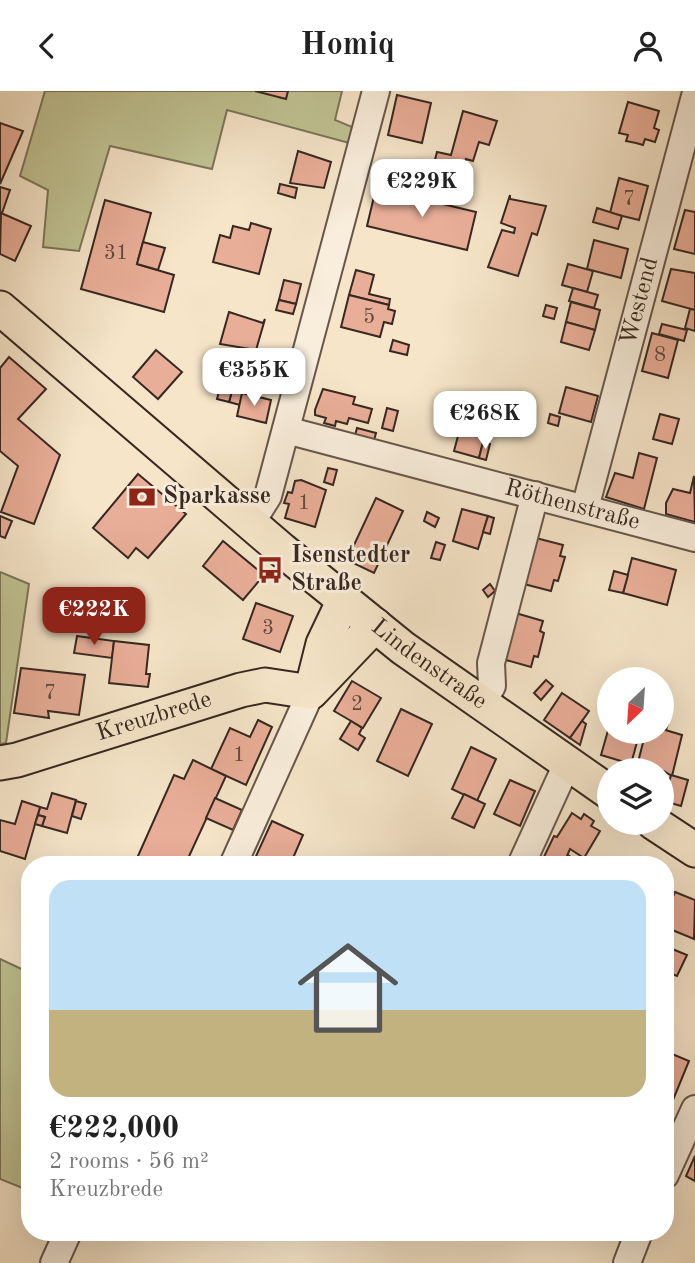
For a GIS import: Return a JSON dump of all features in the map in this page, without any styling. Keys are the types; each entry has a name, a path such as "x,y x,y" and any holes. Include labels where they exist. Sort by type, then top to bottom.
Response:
{"main road":[{"name":"Lindenstraße","path":"0,308 251,523 375,625 481,704 597,784"},
{"path":"311,692 323,645 344,600"},
{"path":"311,692 375,625"},
{"name":"Kreuzbrede","path":"0,763 241,689 265,685 311,692"},
{"path":"672,835 695,850"}],"street":[{"path":"251,523 268,496 376,91"},
{"name":"Westend","path":"585,508 695,96"},
{"name":"Röthenstraße","path":"286,430 695,538"},
{"path":"481,704 492,686 491,663 535,495"},
{"path":"237,856 311,692"},
{"path":"525,856 568,764"},
{"path":"674,1155 695,1109"},
{"path":"54,1263 64,1241"},
{"path":"627,1263 636,1241"}],"green space":[{"path":"45,91 342,91 335,120 357,129 353,144 227,110 212,169 110,146 79,251 43,247 48,190 20,176"},
{"path":"0,572 29,584 6,743 0,744"},
{"path":"0,959 21,969 21,1187 0,1179"}],"building":[{"path":"255,91 288,91 286,99"},
{"path":"397,95 431,103 422,143 388,135"},
{"path":"628,102 659,111 654,128 659,130 655,142 645,139 643,145 626,141 628,135 619,133"},
{"path":"463,111 497,121 489,145 479,142 473,161 466,159 460,183 431,175 437,152 451,155"},
{"path":"0,123 23,131 0,184"},
{"path":"298,151 331,162 324,188 290,183"},
{"path":"619,178 648,186 639,220 610,213"},
{"path":"280,184 297,188 295,198 278,193"},
{"path":"0,187 10,190 2,213 0,212"},
{"path":"376,188 476,212 467,250 367,226"},
{"path":"510,195 510,199 546,206 537,235 532,233 518,276 488,267 502,230 514,233 515,228 501,223"},
{"path":"105,200 151,213 137,264 174,275 164,312 81,289"},
{"path":"597,208 622,216 618,229 593,222"},
{"path":"685,210 695,212 695,254 674,249"},
{"path":"1,213 31,226 15,261 0,254"},
{"path":"251,223 271,229 259,274 213,262 220,235 230,238 233,226 249,230"},
{"path":"594,240 628,249 621,278 587,269"},
{"path":"143,242 165,248 158,270 137,264"},
{"path":"568,264 593,271 587,292 562,285"},
{"path":"671,269 695,273 695,310 662,301"},
{"path":"356,270 374,275 369,294 390,299 389,305 349,295"},
{"path":"284,280 301,284 296,304 279,300"},
{"path":"573,288 598,295 594,308 569,301"},
{"path":"349,295 389,305 388,309 395,311 392,324 384,322 380,337 341,327"},
{"path":"279,300 296,304 293,314 276,310"},
{"path":"571,302 600,310 595,330 566,322"},
{"path":"546,305 557,308 554,319 543,316"},
{"path":"690,309 695,310 695,331 685,328"},
{"path":"229,312 263,323 265,319 256,350 220,344"},
{"path":"566,322 595,330 589,350 561,342"},
{"path":"662,324 687,330 684,341 659,334"},
{"path":"652,333 678,340 668,378 642,371"},
{"path":"393,340 409,345 407,355 390,351"},
{"path":"156,350 182,372 158,399 133,377"},
{"path":"9,357 46,389 18,419 60,455 34,524 1,512 18,466 0,451 0,368"},
{"path":"235,380 245,382 240,405 229,402"},
{"path":"222,381 234,384 229,402 217,399"},
{"path":"566,387 598,396 591,422 559,413"},
{"path":"323,389 355,397 353,404 372,409 368,423 349,418 347,424 336,421 335,426 324,423 326,418 315,415"},
{"path":"242,393 271,400 266,423 237,416"},
{"path":"387,408 398,411 393,431 382,428"},
{"path":"550,414 560,417 558,426 548,423"},
{"path":"660,414 679,419 672,444 653,439"},
{"path":"463,417 488,423 479,458 454,451"},
{"path":"357,428 376,433 373,444 354,439"},
{"path":"483,442 490,444 486,460 479,458"},
{"path":"639,453 657,458 644,509 606,497 615,473 633,478"},
{"path":"328,468 337,470 333,485 324,482"},
{"path":"138,474 186,514 148,558 136,548 128,558 93,528"},
{"path":"694,476 695,522 666,514 666,503 673,489 690,493"},
{"path":"301,480 326,490 315,527 285,518 289,504 284,503 288,492 292,493 295,481"},
{"path":"376,498 403,511 374,573 347,560"},
{"path":"462,509 488,516 478,549 453,541"},
{"path":"427,512 439,518 435,527 424,521"},
{"path":"0,516 12,521 5,538 0,536"},
{"path":"488,516 494,518 490,534 483,532"},
{"path":"532,537 563,545 560,556 565,557 558,581 554,580 551,591 520,583"},
{"path":"223,541 264,575 243,600 203,566"},
{"path":"436,542 445,545 440,560 431,558"},
{"path":"632,558 676,570 667,605 623,593"},
{"path":"614,571 628,575 623,593 609,590"},
{"path":"490,584 495,591 488,597 483,590"},
{"path":"256,603 293,616 280,652 243,639"},
{"path":"512,612 543,621 540,631 544,633 538,657 534,656 531,667 499,658"},
{"path":"77,636 114,641 112,658 74,653"},
{"path":"114,641 149,645 146,674 150,674 148,687 109,683"},
{"path":"21,668 85,675 79,715 48,711 49,718 14,713"},
{"path":"546,680 553,686 541,700 534,693"},
{"path":"352,681 381,698 363,728 334,711"},
{"path":"562,693 589,711 570,738 544,720"},
{"path":"401,709 432,724 408,776 377,761"},
{"path":"258,720 272,727 246,785 211,769 230,728 250,737"},
{"path":"351,721 362,728 359,734 365,738 358,750 340,739"},
{"path":"582,721 586,724 580,745 570,738"},
{"path":"674,733 682,735 674,768 674,758 639,758 643,744 674,744"},
{"path":"604,744 636,744 633,758 601,755"},
{"path":"471,747 496,759 477,801 452,789"},
{"path":"193,760 226,776 189,856 138,856 174,775 184,779"},
{"path":"674,776 688,780 681,806 674,804"},
{"path":"510,780 535,791 520,826 494,814"},
{"path":"52,793 76,800 67,833 42,826 45,817 38,815 40,807 47,809"},
{"path":"464,794 485,804 474,828 452,818"},
{"path":"215,798 242,810 233,830 206,818"},
{"path":"22,801 40,807 26,856 21,858 0,851 0,820 15,824"},
{"path":"76,801 86,804 81,819 72,816"},
{"path":"572,813 581,819 584,814 594,821 591,826 597,829 598,835 585,856 570,849 567,856 544,856 554,836 557,837"},
{"path":"38,815 45,817 42,826 35,824"},
{"path":"272,821 303,835 294,856 256,856"},
{"path":"675,892 695,900 694,939 674,931"},
{"path":"674,950 687,955 677,976 674,975"},
{"path":"674,1055 689,1061 674,1098"},
{"path":"695,1156 695,1181 686,1176"}],"place":[{"name":"Sparkasse","path":"142,497"},
{"name":"Isenstedter Straße","path":"270,570"}]}
